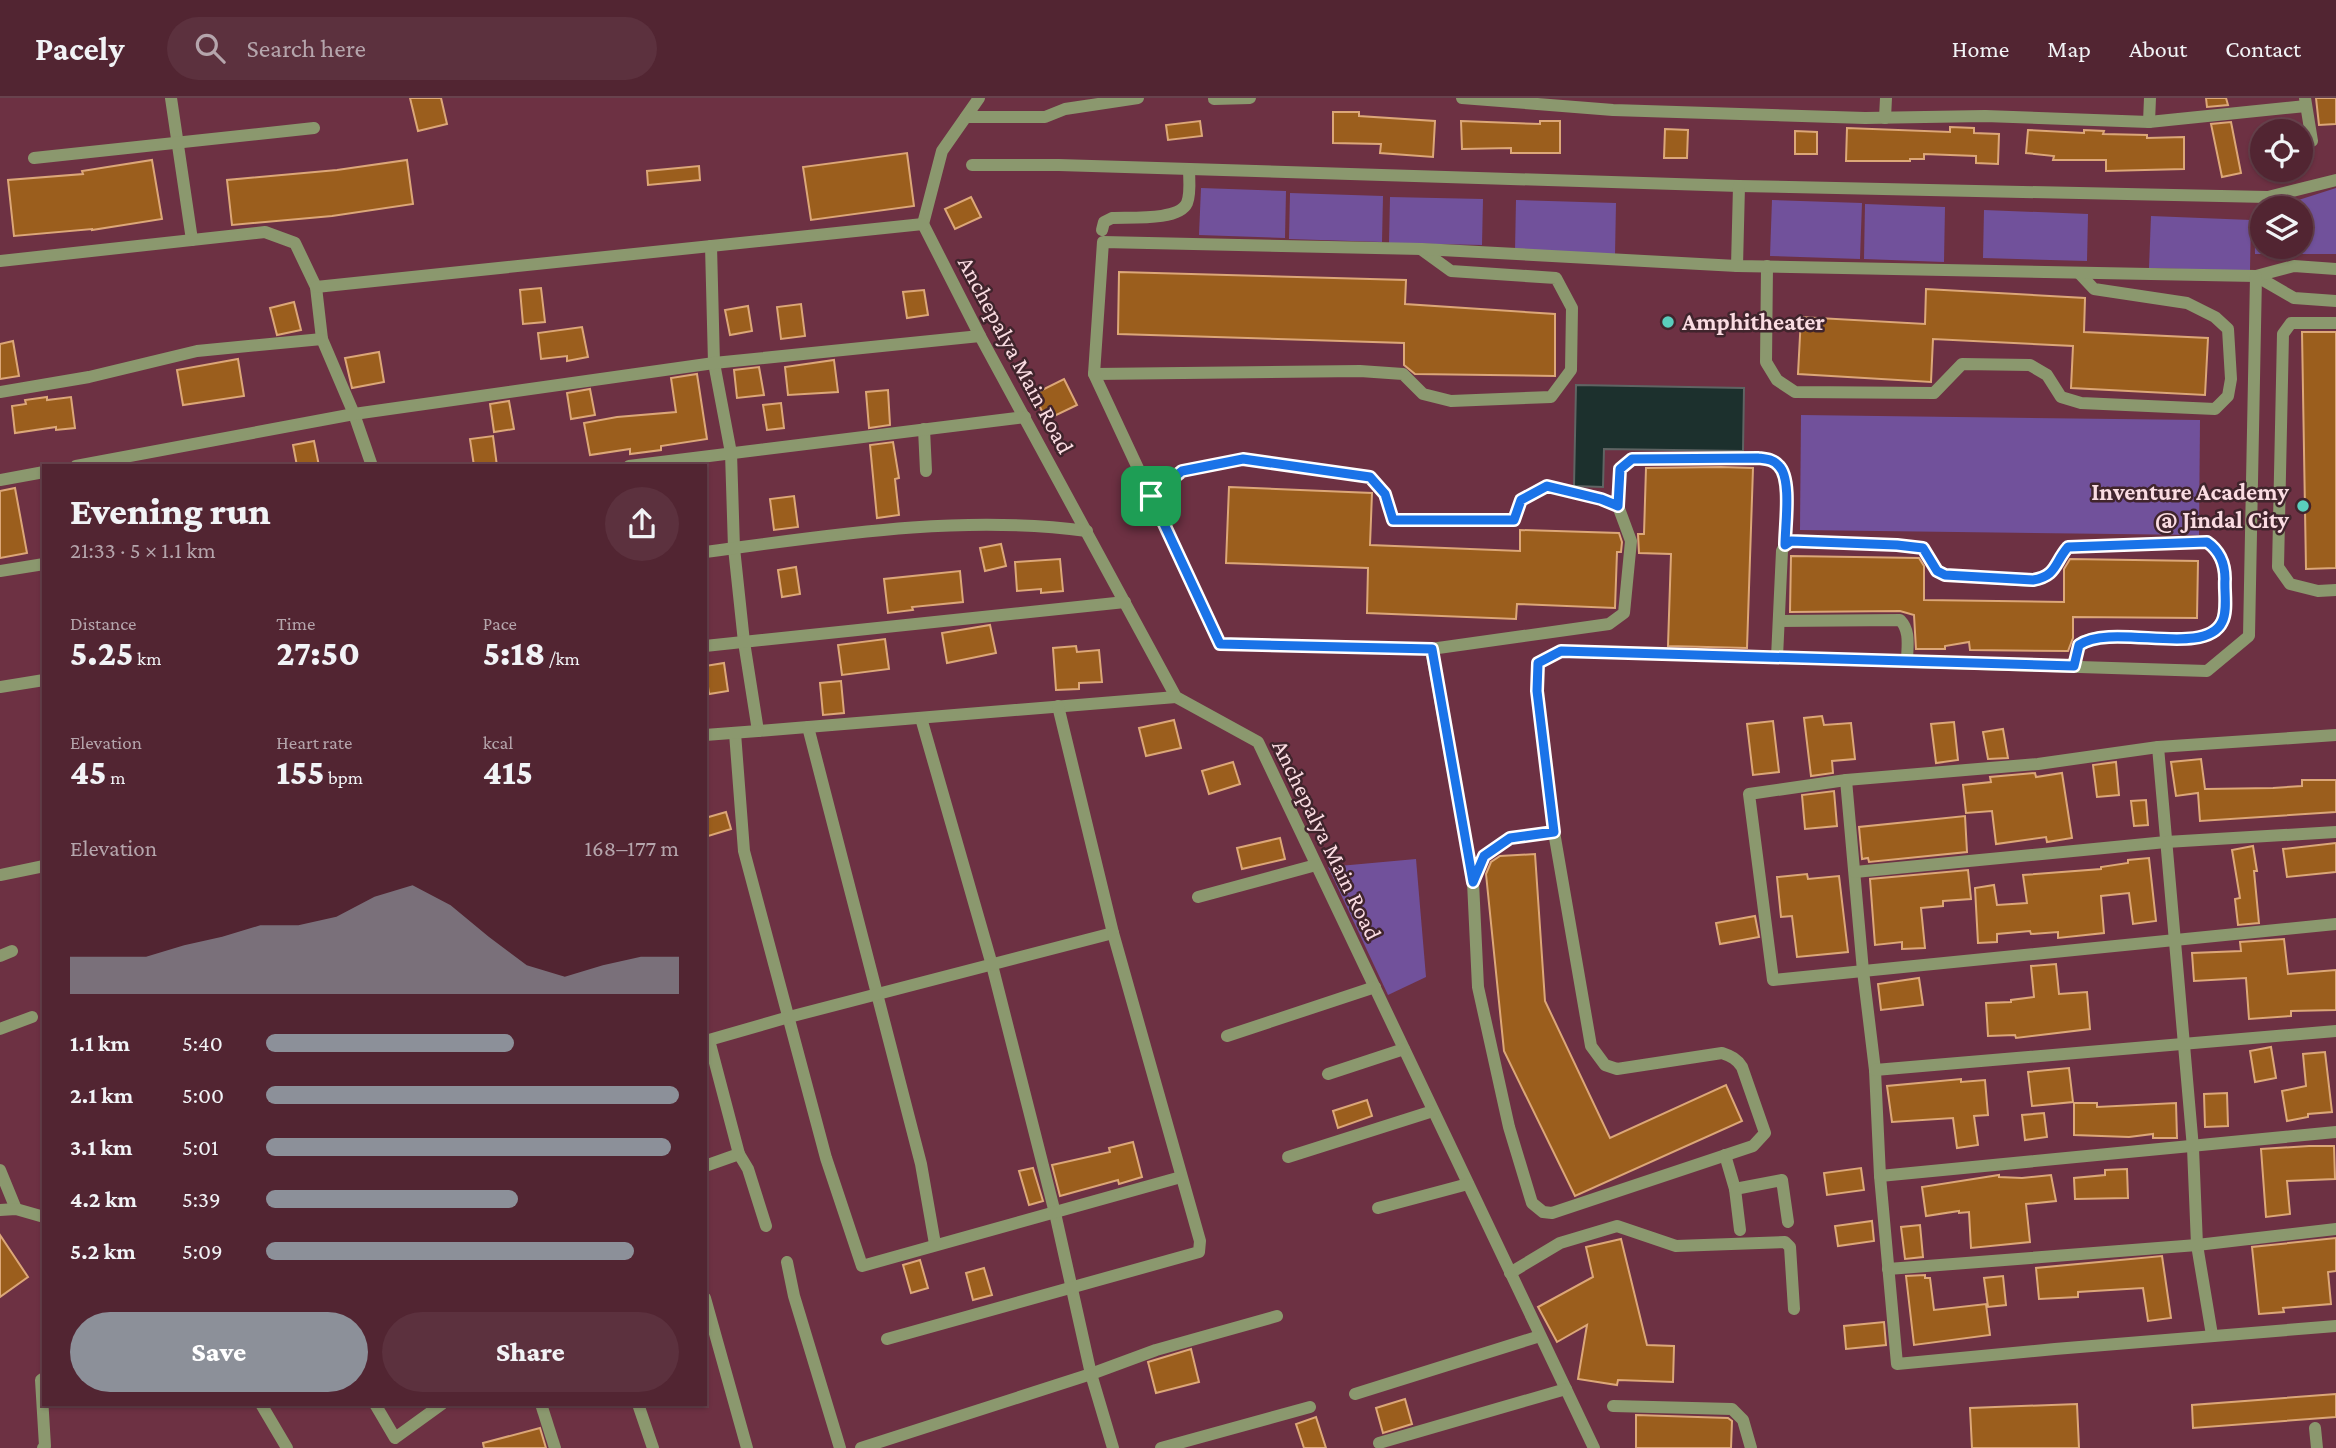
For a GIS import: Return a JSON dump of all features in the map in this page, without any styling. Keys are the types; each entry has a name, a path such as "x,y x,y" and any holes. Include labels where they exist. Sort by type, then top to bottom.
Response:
{"street":[{"path":"171,98 192,240"},
{"path":"316,287 923,224 942,151 979,98"},
{"path":"966,117 1045,117 1065,109 1138,98"},
{"path":"1214,99 1251,98"},
{"path":"1462,98 1648,104 1885,118 1985,116 2149,122 2305,102"},
{"path":"1885,118 1886,98"},
{"path":"2149,122 2150,98"},
{"path":"34,158 314,128"},
{"path":"972,165 1059,165 1739,186 2268,197 2336,180"},
{"path":"1102,230 1104,222 1112,218 1171,215 1181,211 1189,198 1189,169"},
{"path":"1737,266 1739,186"},
{"name":"Anchepalya Main Road","path":"923,224 980,336 1176,697 1258,742 1594,1448"},
{"path":"0,261 265,232 295,243 316,287 322,339 354,414 371,464"},
{"path":"1777,657 1782,551 1785,545 1786,479 1781,467 1773,460 1758,458 1632,459 1620,469 1618,506 1631,541 1624,613 1609,624 1432,649 1220,644 1094,374 1103,242 1422,249 1737,266 2256,276 2294,266 2336,269"},
{"path":"710,246 715,363 731,453 734,548 744,642 758,731"},
{"path":"1094,374 1360,371 1403,374 1423,394 1451,401 1551,397 1571,369 1572,308 1556,278 1451,271 1422,249"},
{"path":"1767,266 1766,362 1777,380 1795,392 1934,393 1962,364 2030,365 2047,375 2061,397 2081,403 2215,409 2228,396 2231,379 2228,329 2215,317 2187,303 2094,289 2079,273"},
{"path":"2256,276 2294,298 2336,301"},
{"path":"1432,649 1473,882 1478,986 1509,1126 1532,1203 1543,1212 1552,1213 1753,1146 1765,1133 1738,1060 1722,1053 1617,1069 1605,1065 1591,1046 1554,832 1537,691 1538,663 1561,651 2207,671 2249,636 2256,276"},
{"path":"2336,324 2291,323 2283,334 2278,567 2290,584 2318,591 2336,590"},
{"path":"87,464 354,414 715,363 980,336"},
{"path":"0,392 89,377 197,351 322,339"},
{"path":"645,464 1025,417"},
{"path":"925,429 926,471"},
{"path":"1151,496 1182,471 1243,459 1370,477 1385,494 1393,520 1514,520 1521,500 1547,486 1601,499 1618,506"},
{"path":"0,480 42,471"},
{"path":"707,552 926,526 1042,525 1087,531"},
{"path":"1785,545 1791,541 1923,548 1937,571 1945,575 2033,580 2045,578 2056,568 2060,556 2068,547 2207,542 2217,549 2225,569 2224,620 2216,631 2199,639 2116,637 2085,640 2079,645 2074,666"},
{"path":"0,571 42,564"},
{"path":"707,646 1125,602"},
{"path":"1779,621 1900,620 1905,625 1907,634 1907,662"},
{"path":"0,687 42,680"},
{"path":"707,736 1176,697"},
{"path":"887,1339 1199,1252 1200,1241 1113,933 1058,706"},
{"path":"921,718 992,965 1055,1213 1091,1374 1113,1448"},
{"path":"808,727 921,1164 935,1244"},
{"path":"735,733 744,851 826,1158 862,1266 1181,1177"},
{"path":"2336,735 2158,747 2038,764 1846,780 1749,794 1773,980 2336,924"},
{"path":"2158,747 2193,1148 2197,1245 2212,1335"},
{"path":"1846,780 1875,1070 1880,1175 1897,1364 2336,1326"},
{"path":"1473,882 1484,856 1510,838 1554,832"},
{"path":"1855,872 2166,842 2336,832"},
{"path":"1198,897 1316,864"},
{"path":"0,875 42,866"},
{"path":"766,1226 748,1168 739,1154 709,1040 1113,933"},
{"path":"1227,1036 1375,987"},
{"path":"0,1029 32,1017"},
{"path":"1875,1070 2336,1031"},
{"path":"1328,1074 1404,1049"},
{"path":"1288,1157 1433,1111"},
{"path":"1880,1175 2193,1148 2336,1132"},
{"path":"707,1165 739,1154"},
{"path":"1725,1155 1735,1189 1740,1230"},
{"path":"0,1170 16,1209"},
{"path":"1735,1189 1783,1180 1788,1222"},
{"path":"1378,1208 1468,1184"},
{"path":"0,1210 16,1209 42,1216"},
{"path":"1510,1273 1571,1239 1618,1226 1676,1246 1784,1242 1790,1247 1794,1309"},
{"path":"1888,1269 2197,1245 2336,1229"},
{"path":"787,1262 794,1296 841,1448"},
{"path":"707,1305 747,1448"},
{"path":"860,1448 1091,1374 1156,1350 1276,1316"},
{"path":"1355,1394 1540,1336"},
{"path":"42,1379 42,1396"},
{"path":"1379,1443 1566,1389"},
{"path":"43,1406 43,1448"},
{"path":"262,1406 287,1448"},
{"path":"375,1406 398,1443 440,1406"},
{"path":"542,1406 555,1448"},
{"path":"639,1406 653,1448"},
{"path":"1613,1406 1732,1409 1743,1420 1751,1448"},
{"path":"1161,1448 1310,1407"},
{"path":"2315,1428 2317,1448"}],"shaded area":[{"path":"1201,188 1286,191 1285,238 1199,235"},
{"path":"2336,188 2336,254 2313,254 2311,196"},
{"path":"1290,193 1383,196 1382,242 1289,239"},
{"path":"1390,197 1483,199 1482,245 1389,243"},
{"path":"1516,200 1616,203 1615,255 1515,251"},
{"path":"1772,200 1862,203 1860,259 1770,256"},
{"path":"1865,204 1945,207 1944,262 1864,259"},
{"path":"1984,210 2088,214 2087,261 1983,258"},
{"path":"2151,216 2250,220 2250,271 2149,268"},
{"path":"1576,385 1744,388 1743,451 1604,449 1603,487 1574,486"},
{"path":"1801,415 2200,420 2199,535 1800,530"},
{"path":"1416,859 1426,977 1388,995 1328,867"}],"building":[{"path":"410,98 441,98 447,124 418,131"},
{"path":"2206,98 2226,98 2228,105 2207,107"},
{"path":"2316,98 2336,98 2336,124 2319,125"},
{"path":"1333,112 1359,112 1359,116 1435,121 1433,157 1380,153 1381,144 1333,143"},
{"path":"1200,121 1202,136 1168,140 1166,125"},
{"path":"1461,121 1540,124 1540,121 1560,121 1560,153 1511,153 1511,148 1462,149"},
{"path":"2231,122 2241,173 2222,177 2211,124"},
{"path":"1950,127 1974,128 1974,133 1999,134 1998,164 1976,163 1976,156 1924,154 1924,159 1910,161 1846,161 1847,128 1950,132"},
{"path":"1665,129 1688,130 1687,158 1664,158"},
{"path":"2028,130 2084,133 2084,130 2104,131 2103,134 2147,135 2147,138 2184,137 2184,169 2106,171 2106,160 2053,160 2054,156 2026,153"},
{"path":"1795,131 1817,132 1817,154 1795,154"},
{"path":"907,153 914,206 811,220 803,167"},
{"path":"152,160 162,219 92,230 14,236 8,180 83,174 82,171"},
{"path":"407,160 413,204 332,216 232,225 227,180 337,170"},
{"path":"699,166 700,180 648,185 647,171"},
{"path":"971,197 981,217 955,229 945,209"},
{"path":"1119,272 1406,280 1405,304 1555,314 1555,376 1415,374 1404,365 1404,343 1118,334"},
{"path":"541,288 545,322 523,324 520,290"},
{"path":"1926,289 2085,298 2084,332 2208,338 2205,395 2071,388 2073,346 1933,339 1931,382 1798,374 1801,317 1925,324"},
{"path":"924,290 928,315 907,318 903,292"},
{"path":"294,302 301,330 277,335 270,308"},
{"path":"801,304 805,336 781,339 777,307"},
{"path":"748,306 752,331 730,335 725,310"},
{"path":"582,327 588,357 567,361 567,356 541,359 538,333"},
{"path":"2302,332 2336,332 2336,568 2306,569"},
{"path":"13,341 19,376 0,379 0,344"},
{"path":"379,352 384,382 352,388 345,358"},
{"path":"238,359 244,396 183,405 177,370"},
{"path":"834,360 838,392 788,395 785,367"},
{"path":"759,367 764,395 737,398 734,370"},
{"path":"697,374 707,439 661,446 661,450 630,454 630,449 590,455 584,423 676,412 671,378"},
{"path":"1064,379 1077,405 1046,420 1034,394"},
{"path":"590,389 595,415 571,419 567,393"},
{"path":"888,390 890,425 869,428 866,392"},
{"path":"47,397 47,400 71,397 75,428 56,430 56,427 15,433 12,406 26,404 25,400"},
{"path":"509,401 514,429 494,432 490,404"},
{"path":"781,403 784,428 767,430 763,405"},
{"path":"493,436 497,464 474,464 470,439"},
{"path":"314,441 319,464 297,464 293,445"},
{"path":"893,442 899,478 895,479 899,515 877,518 870,445"},
{"path":"1646,468 1753,468 1747,648 1668,646 1671,554 1639,553 1638,534 1644,534"},
{"path":"1229,487 1372,493 1370,545 1520,551 1520,530 1619,533 1622,542 1621,552 1617,552 1615,608 1517,604 1516,619 1367,613 1368,568 1226,563"},
{"path":"15,488 27,553 0,558 0,491"},
{"path":"794,496 798,527 774,530 770,499"},
{"path":"1001,544 1006,566 985,571 980,548"},
{"path":"1791,556 1919,558 1924,566 1924,600 2064,602 2064,569 2070,559 2198,561 2197,618 2073,617 2073,638 2068,651 1970,650 1969,642 1945,646 1945,649 1916,649 1914,615 1900,611 1790,612"},
{"path":"1060,559 1063,591 1017,591 1015,562"},
{"path":"796,567 800,594 782,597 778,570"},
{"path":"960,571 963,602 912,607 913,610 888,613 884,579"},
{"path":"990,625 996,653 947,663 942,633"},
{"path":"885,639 889,669 842,675 838,645"},
{"path":"1076,646 1077,652 1099,650 1102,682 1079,683 1079,689 1056,690 1053,648"},
{"path":"724,663 728,691 709,694 707,666"},
{"path":"841,681 844,713 823,715 820,683"},
{"path":"1822,716 1824,725 1851,723 1855,759 1832,761 1833,773 1811,776 1804,718"},
{"path":"1174,720 1181,748 1146,756 1139,728"},
{"path":"1773,721 1779,772 1753,775 1747,724"},
{"path":"1954,722 1958,760 1936,763 1931,724"},
{"path":"2003,729 2008,758 1988,759 1983,732"},
{"path":"2201,759 2205,789 2273,788 2302,786 2302,780 2336,780 2336,812 2200,821 2198,793 2176,796 2171,762"},
{"path":"1233,762 1240,784 1209,794 1202,771"},
{"path":"2116,762 2119,795 2097,797 2093,765"},
{"path":"2035,773 2036,777 2062,773 2072,838 2047,842 2046,837 1996,844 1992,811 1966,813 1963,785 1991,782 1990,777"},
{"path":"1834,791 1837,826 1805,829 1802,795"},
{"path":"2146,800 2148,825 2134,826 2131,801"},
{"path":"726,812 731,829 707,836 707,817"},
{"path":"1965,816 1967,852 1869,862 1868,858 1862,859 1859,827"},
{"path":"1280,838 1285,859 1242,869 1237,848"},
{"path":"2336,843 2336,872 2287,877 2283,849"},
{"path":"2253,846 2259,923 2238,925 2235,899 2240,898 2232,850"},
{"path":"1535,854 1545,1001 1610,1138 1726,1085 1742,1121 1575,1196 1504,1051 1486,874 1491,862 1500,856"},
{"path":"2149,858 2156,921 2133,924 2129,893 2101,896 2104,933 2058,938 2058,932 2031,934 2030,931 1997,934 1997,942 1978,943 1975,888 1994,885 1997,905 2027,903 2023,875 2101,869 2128,863 2128,860"},
{"path":"1968,870 1971,899 1943,901 1943,906 1921,908 1925,948 1902,949 1902,942 1875,945 1870,879"},
{"path":"1807,874 1808,879 1839,876 1848,952 1797,957 1792,916 1781,917 1777,877"},
{"path":"1755,916 1759,937 1720,944 1716,923"},
{"path":"2284,939 2288,974 2336,970 2336,1010 2291,1011 2291,1016 2249,1019 2246,978 2194,981 2192,953 2241,951 2240,942"},
{"path":"2056,964 2059,994 2087,992 2090,1029 2016,1038 2015,1035 1988,1036 1986,1003 2011,1002 2034,997 2031,966"},
{"path":"1919,978 1923,1005 1881,1010 1878,984"},
{"path":"2271,1047 2276,1078 2255,1082 2250,1051"},
{"path":"2325,1052 2332,1112 2308,1114 2308,1117 2287,1121 2282,1091 2306,1086 2303,1054"},
{"path":"2069,1068 2073,1102 2032,1106 2028,1072"},
{"path":"1961,1079 1961,1082 1985,1080 1988,1115 1974,1116 1978,1145 1957,1148 1953,1118 1892,1122 1887,1086"},
{"path":"2227,1093 2228,1126 2205,1127 2204,1094"},
{"path":"1367,1100 1372,1116 1338,1128 1333,1111"},
{"path":"2074,1103 2097,1103 2097,1107 2176,1103 2177,1138 2153,1138 2153,1134 2129,1137 2074,1135"},
{"path":"2044,1113 2047,1137 2025,1140 2022,1115"},
{"path":"1133,1142 1142,1177 1119,1184 1118,1180 1060,1196 1052,1165 1110,1152 1109,1148"},
{"path":"2334,1146 2335,1179 2287,1181 2290,1214 2266,1217 2261,1149"},
{"path":"1033,1168 1043,1201 1029,1205 1019,1171"},
{"path":"1861,1168 1864,1190 1827,1195 1824,1173"},
{"path":"2127,1169 2128,1198 2075,1199 2074,1178 2105,1175 2105,1170"},
{"path":"1999,1175 2022,1178 2051,1175 2056,1201 2026,1204 2030,1242 1971,1248 1969,1212 1926,1216 1922,1187"},
{"path":"1872,1221 1874,1241 1838,1246 1835,1226"},
{"path":"1920,1225 1923,1257 1905,1259 1901,1227"},
{"path":"0,1235 28,1277 0,1297"},
{"path":"2336,1238 2336,1271 2328,1272 2331,1304 2283,1308 2284,1312 2259,1314 2252,1247"},
{"path":"1621,1239 1647,1345 1674,1346 1673,1382 1618,1380 1617,1385 1578,1379 1587,1325 1557,1342 1538,1307 1593,1277 1586,1247"},
{"path":"2162,1256 2171,1318 2148,1321 2143,1288 2078,1292 2078,1297 2039,1299 2036,1268"},
{"path":"920,1260 928,1288 911,1293 903,1265"},
{"path":"984,1268 992,1295 973,1300 966,1273"},
{"path":"1925,1275 1925,1278 1930,1278 1934,1310 1986,1304 1990,1335 1914,1345 1906,1276"},
{"path":"2003,1276 2006,1305 1988,1307 1984,1278"},
{"path":"1884,1322 1886,1345 1846,1349 1844,1326"},
{"path":"1191,1349 1199,1382 1156,1393 1148,1362"},
{"path":"2336,1394 2336,1417 2193,1428 2192,1405"},
{"path":"1405,1399 1412,1424 1383,1433 1376,1408"},
{"path":"2077,1404 2079,1448 1972,1448 1970,1408"},
{"path":"1636,1415 1728,1418 1732,1421 1731,1448 1636,1448"},
{"path":"1316,1417 1326,1448 1304,1448 1296,1424"},
{"path":"540,1428 546,1448 484,1448 483,1443"}],"place":[{"name":"Amphitheater","path":"1668,322"},
{"name":"Inventure Academy @ Jindal City","path":"2303,506"}],"route":[{"path":"1758,458 1773,460 1781,467 1786,479 1785,545 1791,541 1923,548 1937,571 1945,575 2033,580 2045,578 2056,568 2060,556 2068,547 2207,542 2217,549 2225,569 2224,620 2216,631 2199,639 2116,637 2085,640 2079,645 2074,666 1561,651 1538,663 1537,691 1554,832 1510,838 1484,856 1473,882 1432,649 1220,644 1151,496 1182,471 1243,459 1370,477 1385,494 1393,520 1514,520 1521,500 1547,486 1601,499 1618,506 1620,469 1632,459 1758,458"}]}
